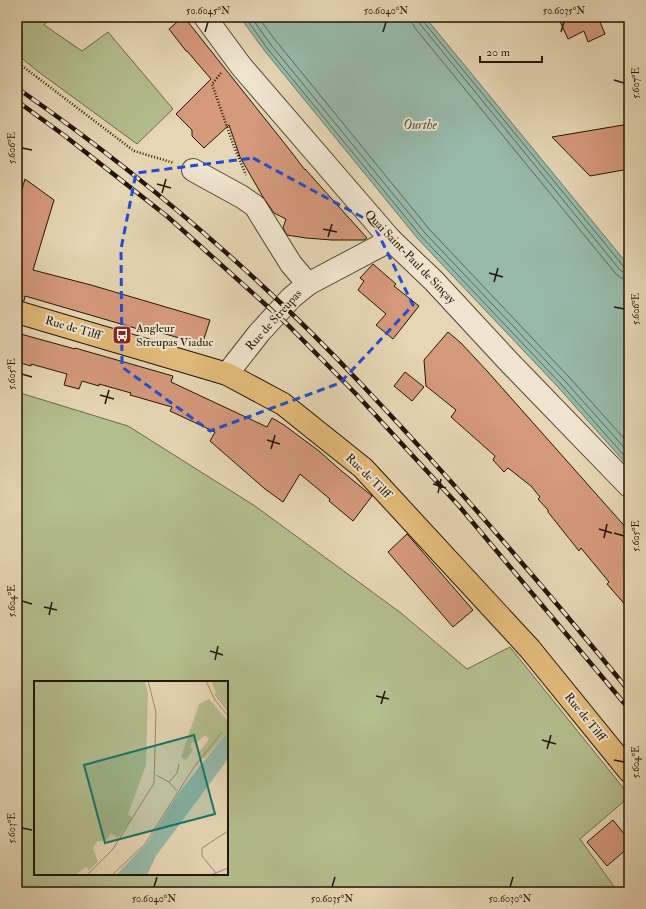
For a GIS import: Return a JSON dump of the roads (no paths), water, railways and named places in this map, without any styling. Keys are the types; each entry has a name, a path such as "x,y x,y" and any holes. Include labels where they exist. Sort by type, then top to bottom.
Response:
{"main road":[{"name":"Rue de Tilff","path":"17,312 227,374 284,404 363,468 530,649 629,771"}],"street":[{"name":"Quai Saint-Paul de Sinçay","path":"205,17 241,66 391,240 433,280 510,363 629,486"},
{"path":"193,170 242,197 255,206 292,264 308,284"},
{"name":"Rue de Streupas","path":"227,374 259,333 291,298 308,284 391,240"}],"water":[{"name":"Ourthe","path":"240,17 425,17 629,266 629,467 558,387 418,239 264,50"}],"railway":[{"path":"17,88 64,121 198,228 324,346 399,424 466,499 565,613 629,691"},
{"path":"17,101 65,136 168,217 286,323 356,394 459,506 629,709"}],"place":[{"name":"Angleur Streupas Viaduc","path":"122,335"}]}
